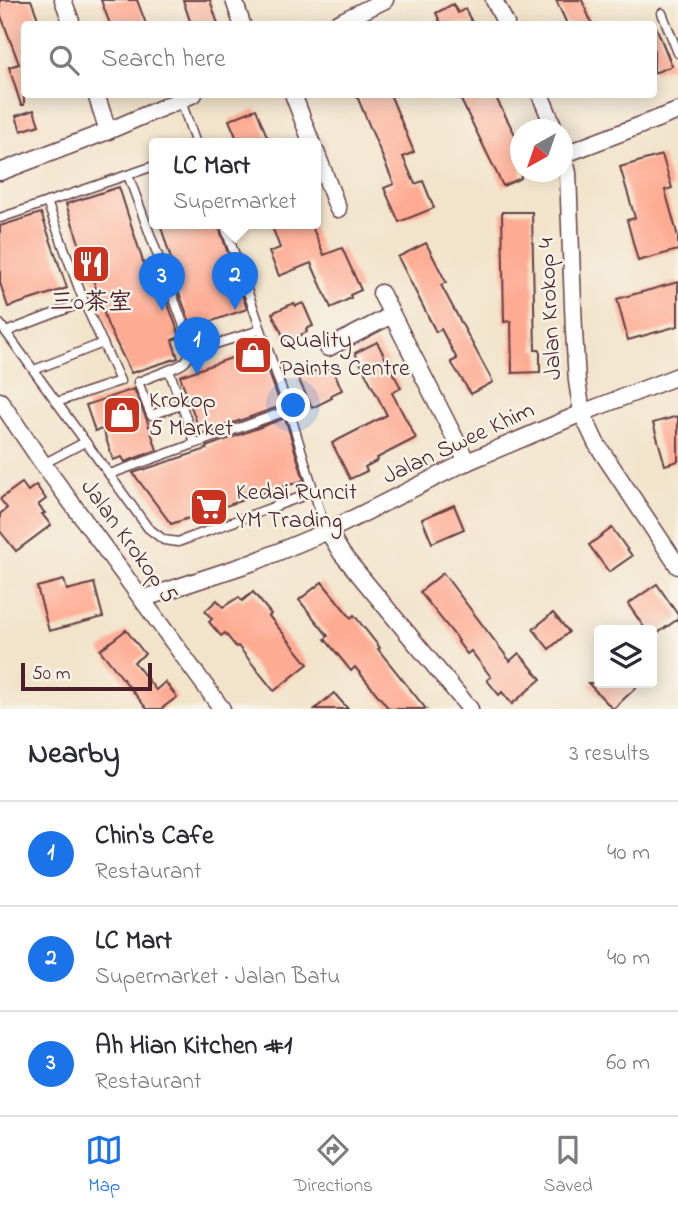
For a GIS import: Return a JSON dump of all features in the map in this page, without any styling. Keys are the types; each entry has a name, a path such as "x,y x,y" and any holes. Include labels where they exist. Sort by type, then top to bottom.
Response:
{"street":[{"path":"63,0 71,21"},
{"path":"234,0 241,21"},
{"path":"342,21 385,0"},
{"path":"494,0 504,21"},
{"path":"97,98 108,131"},
{"path":"0,172 188,98"},
{"path":"295,98 310,138"},
{"path":"542,98 550,119"},
{"path":"573,148 678,111"},
{"path":"321,165 338,209"},
{"name":"Jalan Krokop 4","path":"568,182 577,381 582,413 596,443 678,566"},
{"path":"382,293 467,463"},
{"path":"328,348 393,316"},
{"name":"Jalan Swee Khim","path":"142,599 254,562 328,531 467,463 582,413 678,376"},
{"name":"Jalan Krokop 5","path":"1,403 49,462 142,599 222,709"},
{"path":"328,531 342,554 470,709"}],"lane":[{"path":"662,13 678,53"},
{"path":"188,98 195,138"},
{"path":"0,218 149,168"},
{"path":"128,175 191,345 190,357 182,365 138,382 151,415 181,405"},
{"path":"47,202 84,302 120,381 57,402"},
{"path":"226,229 328,531"},
{"path":"84,302 3,328 148,528 164,540 178,542 314,492"},
{"path":"203,348 260,330"},
{"path":"34,370 103,343"},
{"path":"169,370 195,443"},
{"path":"110,474 289,410"},
{"path":"49,462 85,442"}],"building":[{"path":"0,0 31,0 39,21 21,21 21,98 24,98 24,105 21,105 9,67 19,64 0,13"},
{"path":"101,0 137,0 145,21 109,21"},
{"path":"183,0 210,0 217,21 190,21"},
{"path":"556,0 582,0 591,21 566,21"},
{"path":"453,4 458,13 465,9 471,21 440,21 436,13"},
{"path":"657,29 672,66 657,72"},
{"path":"358,98 392,98 414,152 403,157 415,184 423,181 434,208 399,222 384,188 394,184"},
{"path":"460,98 496,98 510,125 512,182 503,186"},
{"path":"256,109 268,138 236,138 229,120"},
{"path":"34,110 39,125 21,131 16,116"},
{"path":"662,155 672,188 665,190 678,237 678,250 638,261 627,220 635,218 620,167"},
{"path":"119,187 146,271 155,268 180,337 172,340 178,358 131,373 108,326 66,204"},
{"path":"502,212 532,212 535,350 540,350 540,372 512,373 511,321 504,322"},
{"path":"41,213 67,288 8,307 0,283 0,226"},
{"path":"162,229 220,229 247,309 192,328 168,263 172,262"},
{"path":"273,229 313,229 324,255 342,248 361,290 331,308 311,263 279,276 269,252 280,248"},
{"path":"426,243 446,282 441,285 493,382 471,394 451,362 457,359 441,329 436,332 398,257"},
{"path":"678,282 678,326 628,340 617,299"},
{"path":"294,303 296,306 303,303 313,326 306,329 307,332 286,342 272,313"},
{"path":"377,342 401,388 392,393 416,438 377,458 378,460 365,467 367,471 350,479 332,443 387,415 355,353"},
{"path":"260,348 281,406 201,434 180,376"},
{"path":"332,367 342,390 312,408 298,378"},
{"name":"Krokop 5 Market","path":"134,389 157,450 125,462 122,457 113,460 103,429 95,431 86,405"},
{"path":"678,416 678,461 665,465 653,423"},
{"path":"285,418 304,480 171,524 133,473 207,449 206,447"},
{"path":"22,483 28,491 36,485 46,499 38,505 51,525 16,551 0,531 0,514 7,508 0,499"},
{"path":"454,505 464,529 432,543 422,519"},
{"path":"612,528 632,556 609,572 589,545"},
{"path":"443,573 510,661 519,653 541,679 512,704 502,692 499,695 487,680 491,677 471,651 467,654 420,592"},
{"path":"64,580 67,590 94,583 103,617 49,631 37,587"},
{"path":"322,582 351,618 354,615 426,709 389,709 355,667 351,671 325,639 328,636 299,600"},
{"path":"657,584 678,619 657,634 657,625 643,625 628,604"},
{"path":"253,592 308,664 274,691 238,646 236,647 225,633 221,636 209,622 212,619 205,611 217,600 223,607 239,597 242,601"},
{"path":"553,613 569,632 549,649 533,629"},
{"path":"126,630 145,654 134,662 156,690 165,682 177,697 161,709 147,709 100,650"},
{"path":"588,683 594,683 594,688 636,688 613,709"},
{"path":"334,693 348,709 315,709"}],"place":[{"name":"三0茶室","path":"91,264"},
{"name":"LC Mart","path":"235,310"},
{"name":"Ah Hian Kitchen #1","path":"162,311"},
{"name":"Quality Paints Centre","path":"253,355"},
{"name":"Chin's Cafe","path":"197,375"},
{"name":"Krokop 5 Market","path":"122,415"},
{"name":"Kedai Runcit YM Trading","path":"209,507"}]}
